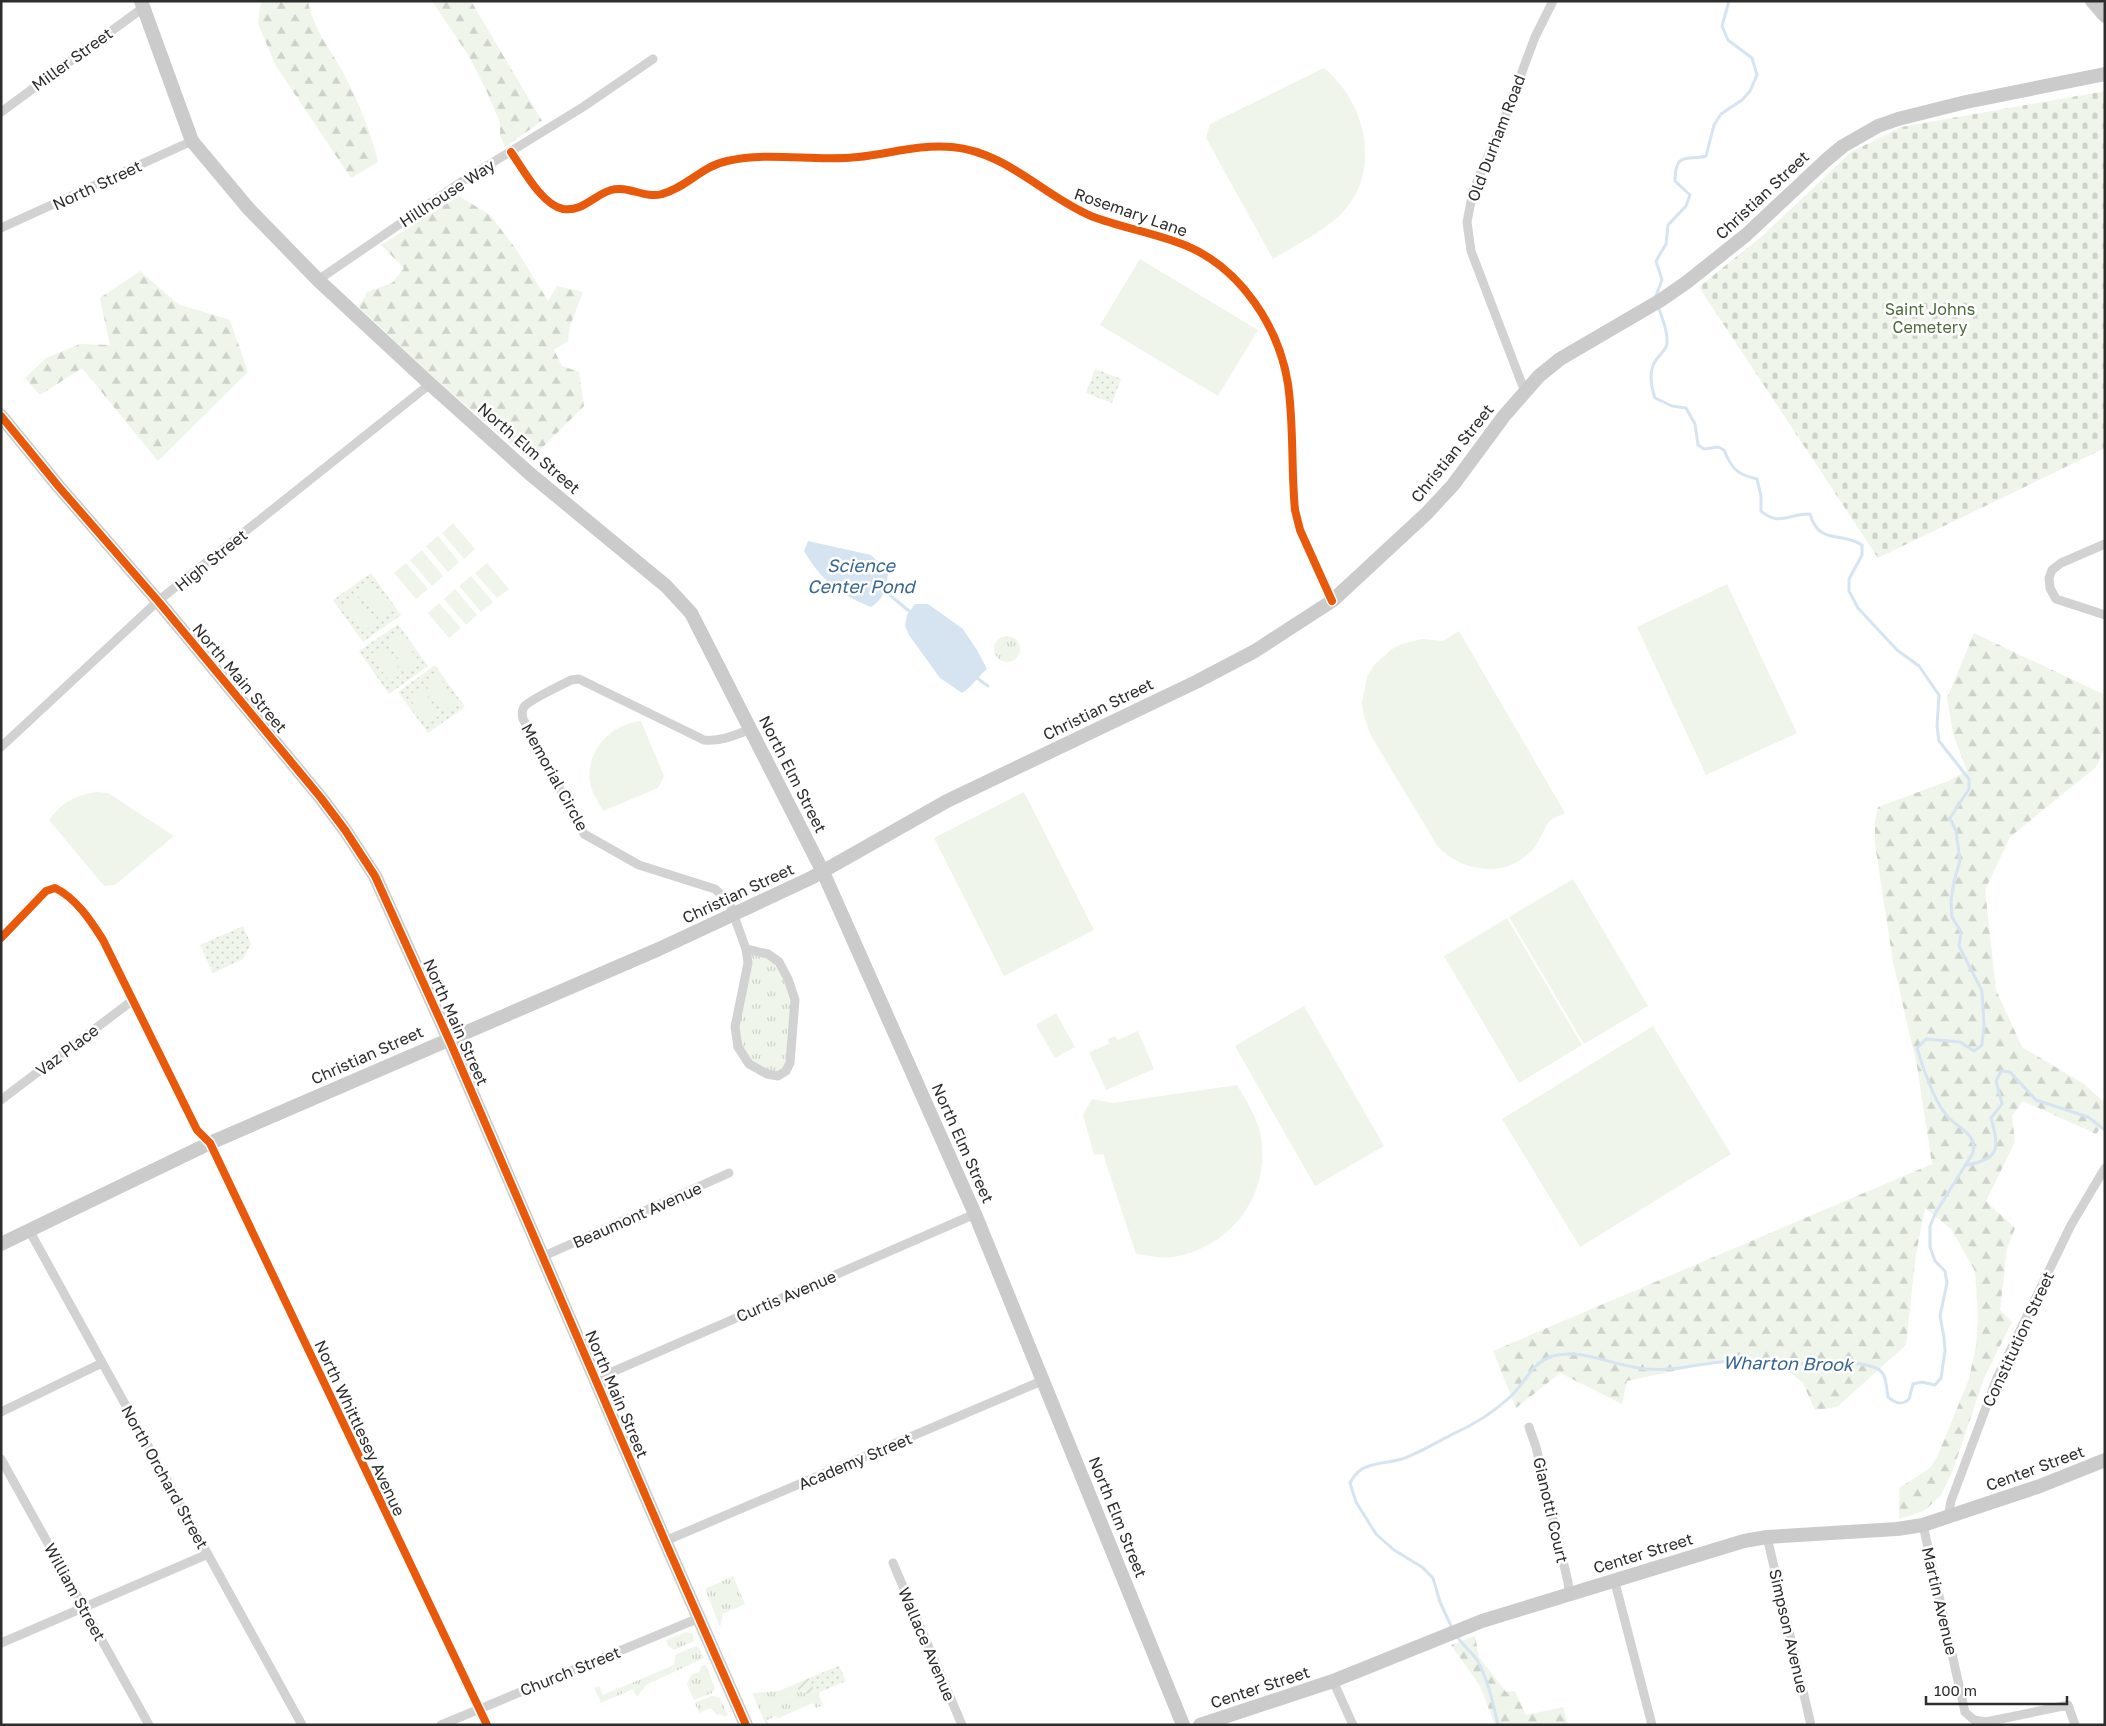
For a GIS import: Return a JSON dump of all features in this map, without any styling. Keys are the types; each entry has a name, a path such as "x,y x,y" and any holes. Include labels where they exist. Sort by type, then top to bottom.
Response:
{"main road":[{"path":"2092,1 2105,16"},
{"name":"North Elm Street","path":"142,4 192,141 248,208 318,280 430,384 529,473 678,597 691,613 823,872 976,1214 1183,1725"},
{"name":"Christian Street","path":"1,1244 210,1143 449,1038 659,949 823,872 947,802 1196,682 1255,651 1332,601 1427,513 1469,466 1504,416 1539,376 1560,359 1656,304 1715,262 1843,146 1878,126 1898,118 1966,102 2105,74"},
{"name":"North Main Street","path":"1,416 321,798 345,830 375,876 449,1038 746,1725"},
{"name":"Center Street","path":"1200,1725 1333,1681 1465,1627 1614,1579 1744,1541 1767,1537 1897,1529 1923,1525 2040,1486 2105,1460"}],"street":[{"name":"Old Durham Road","path":"1525,392 1472,251 1467,222 1473,191 1507,112 1535,37 1553,1"},
{"name":"Miller Street","path":"1,112 142,4"},
{"name":"Hillhouse Way","path":"318,280 464,180 511,152 654,59"},
{"name":"North Street","path":"1,228 192,141"},
{"name":"Rosemary Lane","path":"511,152 548,202 562,209 570,209 588,204 613,189 635,191 652,196 662,194 674,190 702,170 723,161 744,157 858,157 928,146 974,150 1007,164 1042,190 1073,208 1094,217 1189,246 1215,262 1239,282 1255,303 1270,328 1281,355 1288,384 1295,510 1300,530 1332,601"},
{"name":"High Street","path":"1,746 158,602 430,384"},
{"path":"2105,544 2061,563 2052,570 2049,578 2050,588 2056,599 2105,615"},
{"name":"Memorial Circle","path":"734,913 729,902 716,890 639,865 584,834 522,714 524,707 531,702 572,680 579,679 704,740 720,740 751,729"},
{"name":"North Whittlesey Avenue","path":"1,938 46,891 55,888 62,892 88,917 103,940 197,1130 210,1143 487,1725"},
{"path":"734,913 746,949 748,963 735,1027 736,1038 743,1056 749,1064 767,1074 778,1076 786,1071 790,1063 795,1000 788,979 779,962 768,954 746,949"},
{"name":"Vaz Place","path":"1,1100 133,1000"},
{"name":"Constitution Street","path":"1948,1517 1951,1500 1998,1378 2071,1225 2105,1168"},
{"name":"Beaumont Avenue","path":"544,1256 729,1173"},
{"name":"Curtis Avenue","path":"596,1379 976,1214"},
{"name":"North Orchard Street","path":"29,1230 302,1725"},
{"path":"1,1412 102,1363"},
{"name":"Academy Street","path":"665,1541 1044,1380"},
{"name":"Gianotti Court","path":"1529,1427 1538,1455 1568,1582 1569,1594"},
{"name":"William Street","path":"1,1459 149,1725"},
{"name":"Martin Avenue","path":"1923,1525 1965,1712 1974,1720 1986,1722 2068,1705 2075,1725"},
{"name":"Simpson Avenue","path":"1767,1537 1811,1725"},
{"path":"1,1643 83,1606 208,1554"},
{"name":"Wallace Avenue","path":"893,1563 962,1725"},
{"path":"1614,1579 1652,1725"},
{"name":"Church Street","path":"441,1725 699,1618"},
{"path":"1333,1681 1352,1725"}],"green space":[{"path":"261,1 308,1 318,30 345,76 360,108 378,162 351,178 276,66 258,24"},
{"path":"432,1 471,1 542,121 505,147 500,135 500,123 469,56"},
{"path":"1324,68 1339,83 1351,101 1360,120 1365,161 1361,181 1352,200 1338,217 1315,234 1273,259 1206,138 1210,124"},
{"name":"Saint Johns Cemetery","path":"2105,91 2105,448 1878,558 1699,287 1762,236 1851,152 1901,127"},
{"path":"459,196 490,215 516,249 548,301 557,286 583,292 570,326 568,341 554,350 562,366 579,372 584,406 530,460 434,378 359,307 367,292 392,283 404,268 381,245"},
{"path":"1140,259 1258,330 1218,396 1100,325"},
{"path":"140,271 178,304 230,320 248,372 158,461 82,368 40,395 25,378 46,358 80,344 110,345 100,298"},
{"path":"1095,369 1121,379 1112,403 1086,393"},
{"path":"453,523 475,549 464,559 442,533"},
{"path":"438,536 459,562 448,572 426,546"},
{"path":"422,550 443,576 432,586 410,560"},
{"path":"406,563 428,589 416,599 394,573"},
{"path":"487,563 509,589 497,598 475,573"},
{"path":"371,573 401,615 363,642 333,600"},
{"path":"471,576 493,602 481,612 459,586"},
{"path":"372,583 392,611 380,620 360,592"},
{"path":"1727,584 1797,733 1706,775 1637,627"},
{"path":"455,589 477,615 466,625 444,599"},
{"path":"356,595 375,623 363,632 343,604"},
{"path":"439,603 461,628 449,638 428,613"},
{"path":"398,624 428,666 389,694 359,651"},
{"path":"1459,631 1565,813 1549,822 1536,846 1522,859 1498,868 1472,867 1448,856 1438,847 1370,734 1363,713 1362,702 1367,677 1374,665 1392,649 1402,644 1422,639 1443,641"},
{"path":"1974,633 2105,695 2105,747 2096,767 2010,837 1985,890 1996,990 2022,1047 2084,1084 2105,1103 2105,1123 2096,1134 2023,1101 2012,1116 2015,1142 1986,1201 2015,1228 2007,1249 2000,1310 2012,1322 1984,1378 1953,1470 1941,1495 1924,1511 1899,1519 1899,1488 1930,1468 1937,1457 1969,1379 1976,1345 1978,1316 1975,1271 1951,1229 1925,1208 1916,1254 1906,1345 1837,1407 1815,1410 1803,1383 1778,1362 1712,1363 1627,1381 1622,1404 1560,1373 1516,1408 1493,1351 1932,1164 1917,1066 1893,962 1875,844 1875,821 1878,807 1948,781 1967,771 1953,733 1947,698"},
{"path":"399,634 419,661 406,670 387,642"},
{"path":"1007,636 1016,640 1020,649 1016,658 1007,662 998,658 994,649 998,640"},
{"path":"382,646 402,673 390,682 370,655"},
{"path":"435,665 465,707 428,733 398,692"},
{"path":"438,675 457,703 444,711 425,684"},
{"path":"421,687 440,715 427,723 408,696"},
{"path":"641,721 664,776 658,788 603,811 590,783 592,760 596,750 610,733 630,723"},
{"path":"95,792 108,793 174,836 115,885 104,886 49,820 59,808 69,801"},
{"path":"1024,792 1094,930 1004,976 934,838"},
{"path":"1573,879 1648,1006 1584,1044 1509,917"},
{"path":"1507,918 1582,1045 1519,1083 1444,956"},
{"path":"243,926 251,944 243,959 213,973 200,945"},
{"path":"750,949 779,962 795,1000 786,1071 761,1072 743,1057 736,1019"},
{"path":"1304,1006 1384,1146 1315,1186 1235,1046"},
{"path":"1056,1013 1075,1047 1055,1058 1036,1025"},
{"path":"1653,1026 1731,1154 1580,1247 1502,1119"},
{"path":"1138,1031 1154,1069 1106,1090 1089,1052 1109,1044 1108,1039 1115,1036 1118,1040"},
{"path":"1237,1085 1257,1123 1261,1137 1262,1158 1259,1179 1253,1198 1243,1215 1213,1242 1195,1251 1174,1257 1136,1254 1103,1154 1094,1155 1083,1115 1092,1099 1113,1103"},
{"path":"733,1576 745,1604 723,1614 720,1627 705,1589"},
{"path":"686,1632 693,1634 694,1641 674,1650 668,1646 666,1640"},
{"path":"1475,1636 1479,1657 1506,1692 1515,1691 1526,1715 1563,1707 1568,1725 1495,1725 1480,1686 1451,1645"},
{"path":"696,1646 704,1658 646,1685 637,1697 633,1689 601,1703 594,1688 599,1686 603,1695 674,1665 675,1655"},
{"path":"706,1665 715,1688 712,1693 694,1700 687,1684 691,1675 699,1672 701,1666"},
{"path":"839,1666 846,1681 820,1692 815,1692 809,1678"},
{"path":"809,1678 815,1692 800,1692 795,1684"},
{"path":"795,1684 803,1692 820,1692 819,1696 823,1705 816,1708 813,1703 777,1719 776,1716 767,1720 768,1724 772,1723 773,1725 766,1725 752,1693 779,1691"},
{"path":"712,1696 720,1698 728,1715 724,1717 721,1714 717,1715 711,1708 699,1713 695,1703"}],"water":[{"name":"Science Center Pond","path":"808,541 871,555 888,574 885,589 879,601 871,607 841,592 832,585 817,570 804,551"},
{"path":"915,604 931,606 963,629 977,650 987,669 962,693 940,678 909,635 905,626 907,615"}],"waterway":[{"name":"Wharton Brook","path":"1655,298 1662,280 1656,261 1666,244 1668,225 1686,206 1690,195 1675,181 1677,165 1683,159 1706,156 1714,125 1721,114 1742,100 1750,91 1757,75 1752,58 1728,40 1722,26 1729,1"},
{"name":"Wharton Brook","path":"1452,1628 1440,1602 1433,1578 1422,1567 1394,1550 1376,1534 1356,1502 1350,1483 1356,1474 1366,1467 1408,1457 1483,1418 1510,1397 1534,1368 1545,1359 1564,1354 1576,1354 1646,1369 1672,1369 1735,1360 1804,1364 1861,1364 1880,1370 1885,1380 1888,1397 1901,1403 1909,1399 1913,1384 1922,1382 1935,1385 1941,1378 1945,1351 1940,1316 1947,1283 1945,1271 1935,1261 1930,1247 1930,1226 1936,1212 1973,1153 1974,1147 1973,1141 1967,1133 1949,1118 1939,1104 1922,1065 1917,1048 1926,1039 1960,1042 1974,1051 1982,1045 1984,1024 1982,991 1959,946 1961,932 1952,917 1951,901 1960,861 1956,831 1950,818 1969,789 1969,779 1939,741 1937,726 1939,695 1919,666 1897,650 1858,608 1849,591 1849,579 1862,555 1862,545 1854,541 1825,534 1814,524 1810,514 1779,519 1767,516 1761,511 1761,496 1757,479 1739,473 1732,466 1724,450 1718,447 1704,449 1698,445 1695,424 1686,408 1672,406 1655,398 1651,384 1653,364 1667,344 1666,329 1658,306"},
{"path":"885,591 909,611"},
{"path":"977,678 988,686"},
{"path":"1967,1165 1986,1159 1995,1150 1996,1144 1991,1118 2002,1104 1996,1081 2001,1071 2010,1072 2036,1100 2088,1117 2105,1130"},
{"name":"Wharton Brook","path":"1457,1636 1481,1667 1490,1691 1498,1725"}],"cycle path":[{"path":"511,152 540,194 555,206 570,209 582,206 605,192 617,189 649,195 662,194 679,187 710,167 743,158 842,158 870,156 916,148 952,147 972,151 1007,165 1056,197 1091,216 1175,241 1206,256 1224,269 1254,302 1276,342 1283,363 1290,400 1295,510 1300,530 1332,601"},
{"path":"1,416 59,487 158,601 321,798 345,830 375,876 451,1044 746,1725"},
{"path":"1,938 46,891 55,888 63,892 76,904 103,940 197,1130 210,1143 487,1725"}]}
